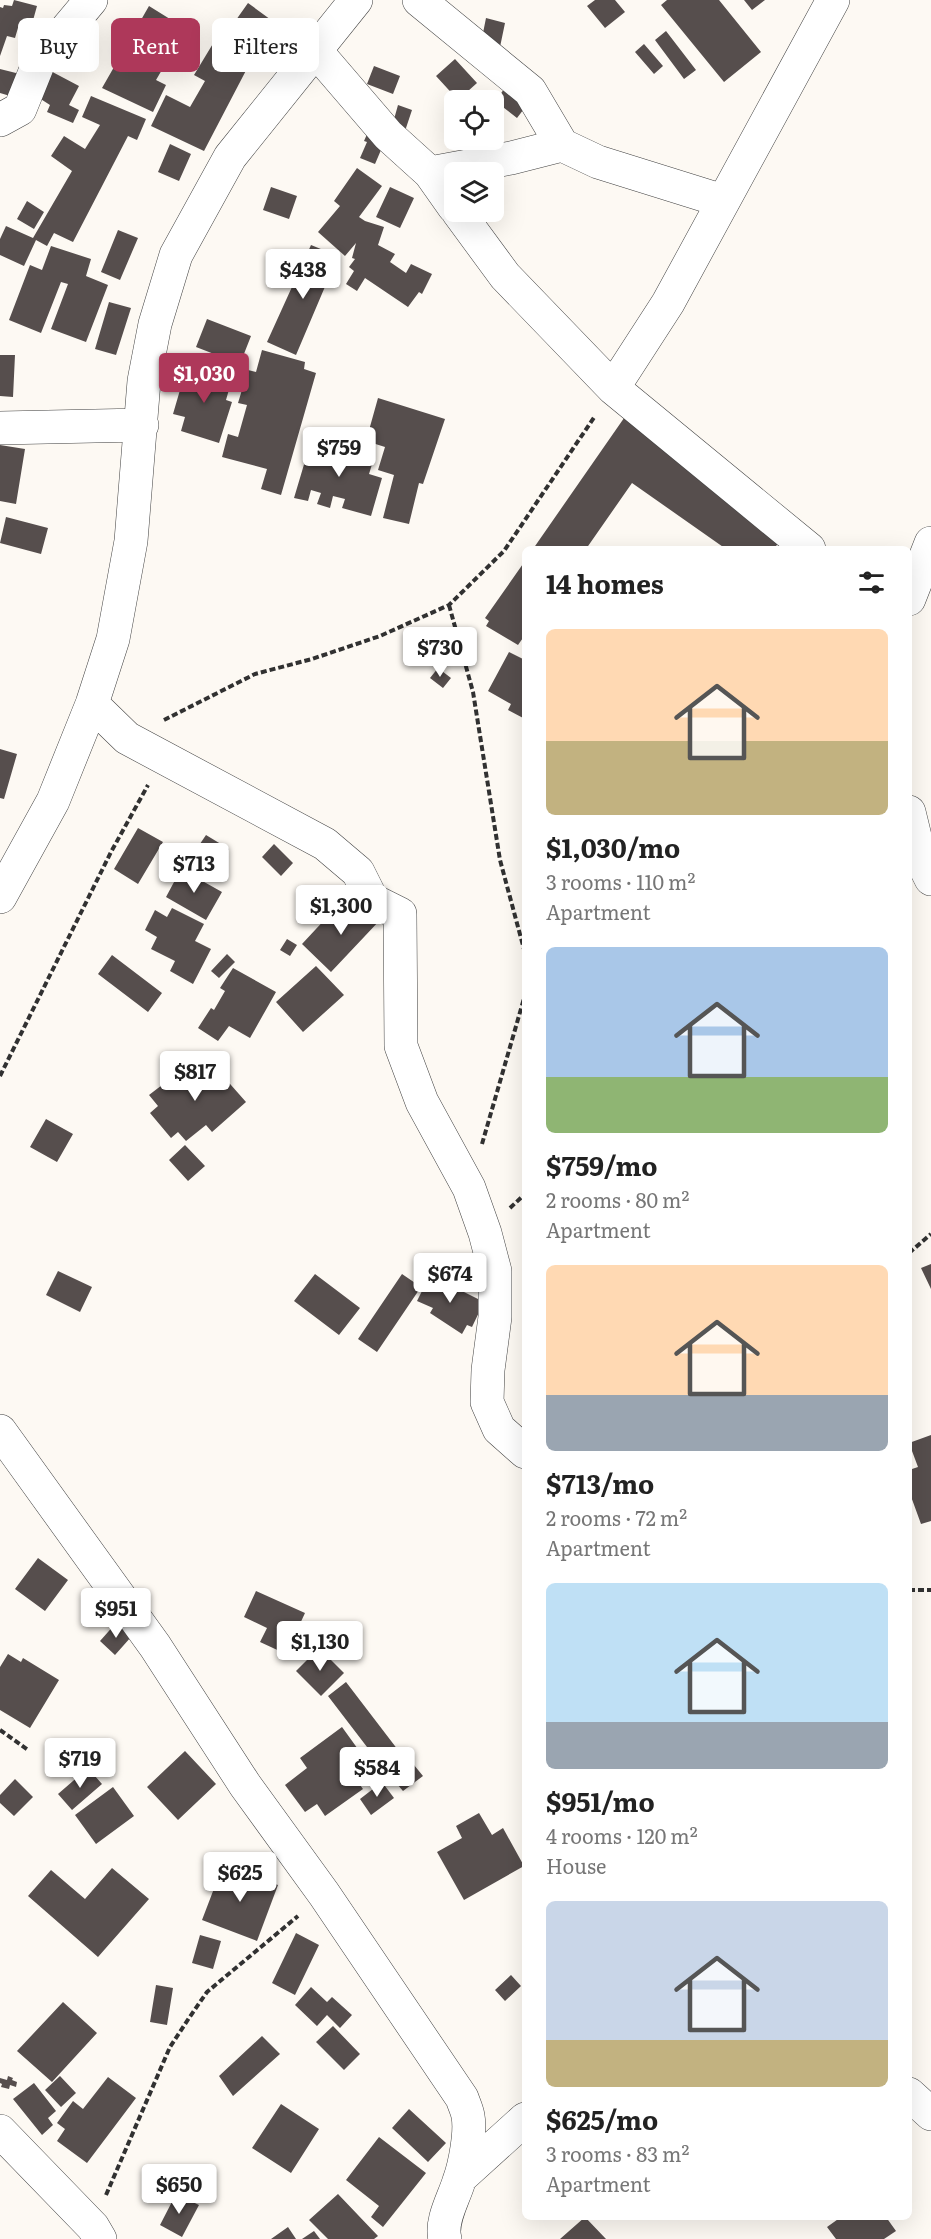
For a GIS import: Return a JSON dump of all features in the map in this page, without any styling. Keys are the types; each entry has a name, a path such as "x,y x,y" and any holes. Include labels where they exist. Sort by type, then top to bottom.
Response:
{"street":[{"path":"0,120 20,109 39,62 91,0"},
{"path":"319,45 357,0"},
{"path":"419,0 530,91 562,145 598,162 723,201"},
{"path":"614,388 668,303 833,0"},
{"path":"319,55 388,135 430,173 444,193"},
{"path":"0,897 53,801 92,704 113,639 131,541 144,381 155,324 176,255 230,157 298,72"},
{"path":"430,173 511,158 562,145"},
{"path":"465,222 505,276 614,388 805,546"},
{"path":"0,428 142,425"},
{"path":"912,591 931,543"},
{"path":"92,704 127,738 325,844 358,872 372,900 400,914 401,1046 422,1102 469,1188 485,1233 495,1271 495,1317 488,1370 487,1402 499,1430 522,1449"},
{"path":"912,824 920,857 931,879"},
{"path":"0,1431 155,1646 244,1785 324,1894 462,2098 468,2116 469,2132 461,2177 441,2237"},
{"path":"912,2097 931,2114"},
{"path":"461,2177 522,2122"},
{"path":"0,2131 96,2233"}],"path":[{"path":"127,738 255,674 312,659 380,636 449,604 504,551 614,388"},
{"path":"449,604 473,692 500,860 522,942"},
{"path":"0,1076 111,852 162,758"},
{"path":"469,1188 522,1005"},
{"path":"912,1250 931,1234"},
{"path":"912,1590 931,1590"},
{"path":"0,1730 28,1750"},
{"path":"96,2233 170,2047 195,2009 207,1992 324,1894"}],"building":[{"path":"14,0 37,6 34,18 18,18 15,38 7,36 0,56 0,7 12,6"},
{"path":"595,0 615,0 625,12 605,28 587,6"},
{"path":"667,0 719,0 761,52 724,82 661,5"},
{"path":"744,0 765,0 752,10"},
{"path":"248,3 268,18 237,18"},
{"path":"149,6 168,18 142,18"},
{"path":"486,18 505,23 500,47 481,43"},
{"path":"666,31 696,70 684,79 655,40"},
{"path":"644,44 663,66 654,74 635,52"},
{"path":"212,45 212,72 245,72 204,151 151,126 166,95 190,107 205,81 194,75 196,72 200,72 200,65"},
{"path":"455,59 477,83 469,90 449,90 436,76"},
{"path":"374,66 400,76 393,94 367,84"},
{"path":"0,69 24,75 17,98 0,93"},
{"path":"42,72 52,72 79,86 69,105 79,110 73,123 47,112 50,105 36,96"},
{"path":"111,72 161,72 156,80 166,85 153,112 102,88"},
{"path":"508,84 530,101 517,118 504,108 503,90"},
{"path":"91,96 146,119 137,140 128,136 73,242 54,233 47,246 36,240 24,266 0,255 0,239 6,226 33,238 72,171 51,156 64,136 85,149 100,125 82,117"},
{"path":"398,105 412,110 404,134 391,130"},
{"path":"372,123 381,150 375,164 360,158"},
{"path":"170,144 191,154 179,181 158,172"},
{"path":"357,168 382,186 359,217 384,227 378,245 395,254 390,262 406,273 411,264 432,274 422,294 419,292 408,307 365,278 357,291 346,284 354,271 349,267 355,259 352,258 356,243 345,256 318,232 340,206 334,201"},
{"path":"271,187 297,196 289,219 263,210"},
{"path":"390,187 414,198 400,228 376,217"},
{"path":"27,201 44,212 34,229 17,219"},
{"path":"118,230 138,238 120,280 101,272"},
{"path":"311,245 338,256 296,355 267,342"},
{"path":"51,246 91,259 86,276 108,285 86,342 51,329 68,284 61,282 41,333 9,320 30,265 42,270"},
{"path":"109,302 131,308 116,355 95,349"},
{"path":"207,319 251,336 240,364 196,347"},
{"path":"262,350 305,362 304,369 316,373 281,495 261,489 267,469 222,457 228,434 238,437 247,405 238,403 248,370 256,372"},
{"path":"0,355 15,355 13,397 0,396"},
{"path":"187,366 232,379 226,400 232,402 219,443 181,431 185,417 173,414"},
{"path":"378,398 445,419 423,484 419,483 409,524 383,518 394,475 378,470 385,447 366,441"},
{"path":"631,408 786,532 776,546 722,546 632,483 588,546 535,546"},
{"path":"311,441 374,458 369,474 382,478 371,516 342,508 345,499 333,496 330,508 317,504 321,493 311,490 308,501 294,498"},
{"path":"0,445 25,449 16,504 0,501"},
{"path":"6,517 48,528 41,554 0,543"},
{"path":"522,565 522,639 518,645 486,626 489,621 485,618"},
{"path":"509,652 522,658 522,717 508,710 511,704 488,691"},
{"path":"438,668 451,678 443,688 430,678"},
{"path":"0,749 17,754 4,799 0,798"},
{"path":"138,828 163,842 138,884 114,869"},
{"path":"206,835 229,849 211,878 187,863"},
{"path":"274,844 293,863 281,876 262,857"},
{"path":"181,869 222,892 206,920 166,897"},
{"path":"360,900 381,919 331,972 302,944 329,915 339,924"},
{"path":"172,908 204,924 195,941 211,949 193,984 170,971 175,961 151,949 157,937 145,930 155,910 167,917"},
{"path":"287,939 297,945 290,956 280,950"},
{"path":"227,954 235,962 219,978 211,971"},
{"path":"112,955 162,993 148,1012 98,974"},
{"path":"316,966 344,995 303,1032 276,1002"},
{"path":"233,968 276,992 250,1038 229,1026 218,1041 198,1028 211,1008 214,1010 225,991 220,988"},
{"path":"208,1059 246,1102 212,1132 206,1125 186,1141 178,1132 171,1138 150,1113 158,1106 149,1095 179,1072 184,1079"},
{"path":"46,1119 73,1134 57,1162 30,1147"},
{"path":"185,1145 205,1166 188,1181 169,1160"},
{"path":"931,1264 931,1289 921,1268"},
{"path":"58,1271 92,1287 80,1312 46,1295"},
{"path":"315,1274 360,1308 339,1335 294,1301"},
{"path":"402,1274 421,1287 377,1352 358,1339"},
{"path":"430,1275 484,1302 472,1327 467,1325 462,1334 430,1313 433,1308 417,1301"},
{"path":"931,1435 931,1521 921,1524 912,1499 912,1469 918,1467 912,1451 912,1442"},
{"path":"38,1558 68,1580 45,1611 15,1589"},
{"path":"256,1591 305,1613 286,1654 260,1642 267,1628 244,1617"},
{"path":"116,1623 131,1637 115,1655 100,1641"},
{"path":"319,1648 344,1673 321,1696 296,1671"},
{"path":"8,1654 21,1662 23,1658 59,1680 30,1728 0,1710 0,1667"},
{"path":"346,1682 398,1750 380,1764 328,1696"},
{"path":"342,1727 368,1763 352,1774 363,1789 325,1816 317,1804 305,1812 285,1785 307,1768 300,1758"},
{"path":"185,1751 216,1784 178,1820 147,1787"},
{"path":"405,1754 423,1776 403,1791 385,1770"},
{"path":"88,1768 102,1784 72,1810 58,1794"},
{"path":"15,1779 33,1797 14,1816 0,1803 0,1795"},
{"path":"382,1782 394,1798 371,1815 360,1799"},
{"path":"113,1787 134,1816 96,1844 75,1815"},
{"path":"479,1813 492,1835 503,1828 522,1862 522,1867 464,1900 437,1852 462,1838 456,1826"},
{"path":"223,1865 278,1885 257,1941 202,1920"},
{"path":"112,1868 149,1899 98,1957 28,1896 51,1870 85,1899"},
{"path":"296,1933 319,1945 295,1995 272,1983"},
{"path":"200,1935 221,1941 213,1969 192,1963"},
{"path":"511,1975 521,1986 505,2001 495,1990"},
{"path":"156,1985 173,1988 167,2025 150,2022"},
{"path":"311,1987 327,2002 332,1997 352,2015 340,2028 327,2015 317,2026 295,2005"},
{"path":"63,2002 97,2033 52,2082 17,2051"},
{"path":"333,2026 360,2054 344,2070 316,2042"},
{"path":"262,2036 280,2054 233,2096 219,2076"},
{"path":"8,2076 17,2082 16,2087 10,2085 9,2089 1,2087 0,2078 7,2080"},
{"path":"60,2076 76,2093 61,2107 45,2090"},
{"path":"108,2077 136,2098 87,2163 57,2141 65,2129 57,2123 73,2101 83,2109"},
{"path":"34,2083 56,2111 48,2118 53,2125 42,2135 13,2099"},
{"path":"281,2104 319,2129 291,2173 252,2148"},
{"path":"409,2109 446,2143 428,2162 392,2128"},
{"path":"379,2137 426,2173 383,2227 371,2217 379,2206 346,2180"},
{"path":"176,2194 199,2205 182,2237 160,2225"},
{"path":"338,2194 378,2236 374,2239 328,2239 309,2220"},
{"path":"582,2220 588,2220 606,2239 560,2239"},
{"path":"837,2220 888,2220 896,2231 884,2239 836,2239 827,2227"},
{"path":"288,2227 296,2239 271,2239"},
{"path":"314,2231 320,2239 302,2239"}]}
